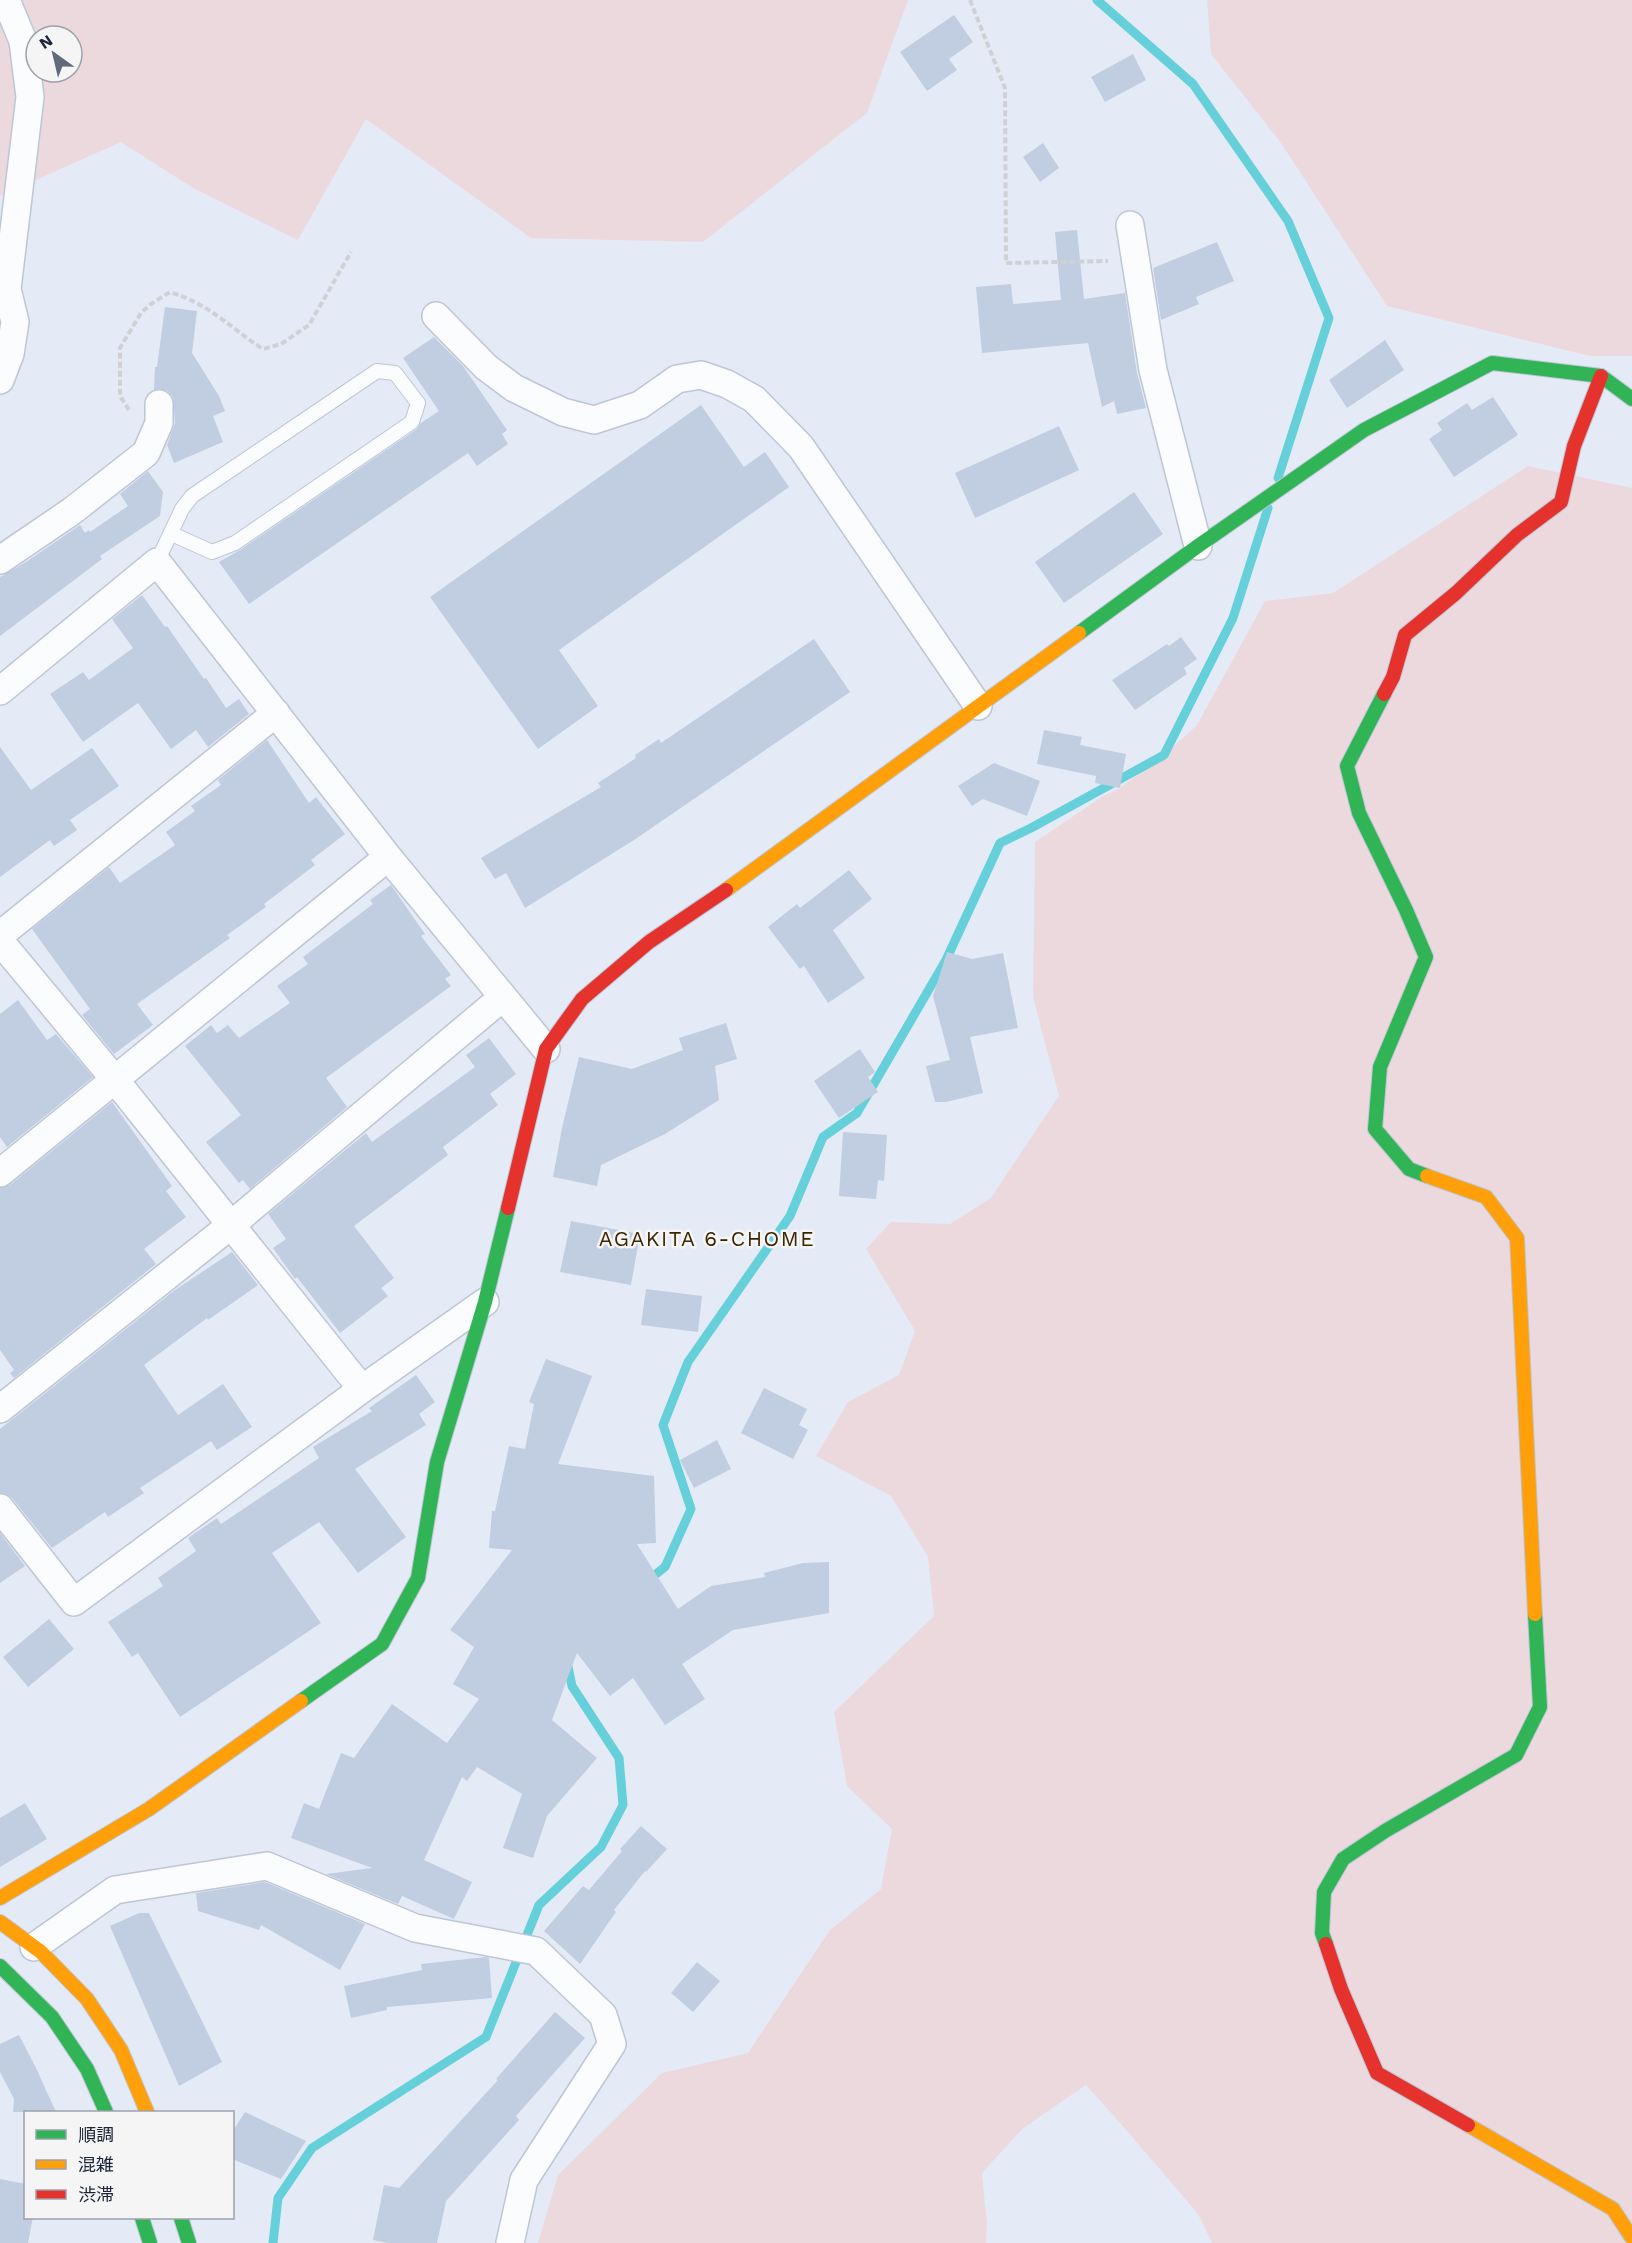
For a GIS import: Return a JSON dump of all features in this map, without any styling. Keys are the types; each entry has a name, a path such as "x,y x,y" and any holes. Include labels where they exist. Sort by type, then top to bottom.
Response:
{"street":[{"path":"0,380 10,354 15,322 7,290 30,97 23,41 6,0"},
{"path":"1130,225 1153,370 1198,546"},
{"path":"436,316 486,367 514,388 563,412 594,420 603,418 640,405 676,379 701,375 727,384 754,399 801,447 978,706"},
{"path":"0,1898 149,1809 382,1644 418,1578 437,1462 485,1302 546,1049 582,999 649,942 752,873 1198,546 1364,430 1492,363 1601,376 1632,399"},
{"path":"1601,376 1574,446 1562,502 1517,534 1456,594 1405,635 1393,677 1347,766 1359,813 1426,957 1380,1068 1375,1129 1409,1169 1486,1197 1517,1238 1526,1463 1540,1707 1516,1755 1385,1831 1343,1859 1324,1892 1322,1933 1341,1989 1377,2073 1613,2209 1632,2238"},
{"path":"0,560 72,511 146,453 159,423 159,404"},
{"path":"0,691 157,562 388,857 546,1049"},
{"path":"0,935 276,713"},
{"path":"0,1173 116,1081 388,857"},
{"path":"0,941 116,1081 362,1389"},
{"path":"0,1409 231,1225 503,997"},
{"path":"0,1508 74,1602 362,1389 485,1302"},
{"path":"34,1947 115,1890 267,1866 415,1928 536,1950 603,2015 612,2044 524,2180 510,2243"},
{"path":"0,1922 34,1947 87,1999 121,2050 147,2111"},
{"path":"0,1966 52,2017 87,2069 106,2111"},
{"path":"143,2219 150,2243"},
{"path":"183,2219 189,2243"}],"lane":[{"path":"157,562 182,509 192,496 376,371 395,373 418,403 412,422 235,543 212,552 172,534"}],"path":[{"path":"970,0 1005,88 1006,263 1136,260"},
{"path":"153,438 143,422 126,407 120,396 120,348 141,313 170,292 189,298 210,309 263,349 281,344 309,325 351,252"}],"shaded area":[{"path":"0,0 908,0 867,113 703,242 531,238 366,119 298,240 193,188 121,142 0,196"},
{"path":"1207,0 1632,0 1632,356 1590,356 1387,306 1281,143 1211,54"},
{"path":"1528,466 1632,488 1632,2243 1212,2243 1198,2214 1086,2085 1022,2129 982,2173 987,2225 986,2243 538,2243 558,2175 662,2073 748,2053 830,1930 881,1889 892,1829 847,1786 834,1712 934,1616 928,1557 891,1496 816,1456 848,1402 899,1375 915,1331 866,1249 891,1222 950,1224 991,1198 1059,1096 1033,997 1035,842 1102,797 1120,788 1164,755 1197,725 1265,601 1333,593"}],"building":[{"path":"954,15 973,42 949,59 957,70 927,91 900,52"},
{"path":"1133,54 1146,80 1105,102 1091,77"},
{"path":"1043,143 1059,168 1040,182 1023,157"},
{"path":"1077,230 1084,299 1125,293 1137,373 1146,408 1117,414 1114,401 1102,407 1088,343 982,353 976,287 1011,284 1013,304 1061,300 1055,232"},
{"path":"1217,242 1234,281 1196,297 1199,304 1161,320 1153,268"},
{"path":"165,307 197,311 192,353 219,396 225,411 213,416 223,442 174,463 167,445 175,423 173,397 166,390 154,390 155,367 157,367"},
{"path":"434,337 463,366 507,430 502,434 508,444 477,466 468,453 249,604 219,562 417,429 421,423 439,411 403,358"},
{"path":"1385,340 1404,370 1347,408 1329,380"},
{"path":"1493,397 1518,435 1454,477 1429,439 1442,430 1437,423 1467,403 1472,410"},
{"path":"701,405 744,467 765,452 789,487 559,650 598,706 538,749 430,597"},
{"path":"1059,426 1079,470 975,518 955,473"},
{"path":"148,471 163,492 160,516 100,556 102,559 0,636 0,577 80,525 85,533 89,530 90,532 128,506 120,494"},
{"path":"1134,492 1163,534 1064,603 1035,562"},
{"path":"142,595 204,679 206,678 226,708 239,699 249,714 208,747 196,730 171,749 138,703 83,742 50,694 83,672 89,680 133,648 112,619"},
{"path":"1181,637 1197,659 1184,668 1187,674 1135,710 1112,680"},
{"path":"814,639 850,692 634,840 525,908 506,873 495,879 481,858 601,787 598,783 636,758 635,755 659,739 661,743"},
{"path":"1044,730 1082,737 1080,745 1126,754 1120,788 1095,783 1096,776 1037,764"},
{"path":"267,740 309,803 316,797 345,834 311,860 315,865 264,904 266,907 227,935 230,938 137,1004 153,1025 114,1054 82,1015 90,1009 32,929 109,867 120,883 175,845 166,832 195,811 191,806 221,785 218,780"},
{"path":"0,747 31,790 92,748 119,786 70,820 77,830 54,846 50,840 0,877"},
{"path":"994,763 1040,781 1027,816 983,799 972,806 958,786"},
{"path":"849,870 872,899 833,930 865,978 828,1003 804,966 800,969 768,927 797,904 800,908"},
{"path":"391,885 425,934 421,936 451,975 445,979 451,986 326,1078 347,1107 250,1189 243,1180 239,1183 206,1142 241,1115 185,1046 211,1025 217,1033 228,1025 239,1038 290,1003 277,986 308,964 303,957 373,904 370,900"},
{"path":"947,952 972,959 1003,953 1018,1028 970,1037 983,1093 946,1102 935,1102 926,1066 950,1060 933,996"},
{"path":"18,1000 47,1040 56,1034 93,1077 7,1147 0,1137 0,1014"},
{"path":"726,1023 737,1059 715,1066 719,1100 665,1134 601,1165 597,1186 553,1177 579,1057 632,1069 683,1050 679,1038"},
{"path":"489,1038 516,1074 490,1094 498,1105 443,1147 448,1155 354,1226 394,1278 381,1288 388,1296 340,1333 297,1277 295,1279 273,1248 286,1239 268,1214 366,1133 372,1142 475,1067 466,1055"},
{"path":"860,1049 875,1072 868,1077 878,1092 839,1118 814,1081"},
{"path":"112,1102 172,1186 166,1191 186,1217 144,1249 156,1264 14,1378 10,1373 14,1370 0,1350 0,1188 10,1185"},
{"path":"843,1132 887,1135 884,1181 878,1180 876,1199 839,1196"},
{"path":"571,1221 640,1234 631,1285 560,1272"},
{"path":"232,1252 258,1285 208,1320 207,1318 144,1365 178,1415 223,1384 252,1427 217,1450 211,1441 140,1488 144,1493 108,1517 105,1512 52,1548 12,1498 0,1493 0,1429 175,1290"},
{"path":"646,1289 702,1296 698,1332 641,1325"},
{"path":"546,1359 592,1376 558,1464 654,1476 656,1543 637,1544 678,1609 711,1586 765,1577 764,1573 803,1563 829,1562 829,1613 733,1630 682,1664 705,1699 665,1725 633,1678 610,1696 577,1653 552,1720 597,1758 547,1816 533,1858 503,1848 522,1794 477,1767 467,1781 462,1777 424,1860 472,1882 454,1919 402,1896 398,1904 326,1874 372,1868 291,1838 304,1803 319,1809 341,1753 354,1758 392,1704 447,1743 479,1699 453,1684 474,1647 450,1630 512,1550 489,1548 492,1511 495,1511 509,1446 525,1449 534,1404 529,1402"},
{"path":"416,1375 435,1402 419,1414 426,1425 355,1469 406,1537 358,1573 319,1522 272,1553 321,1623 180,1717 138,1653 132,1657 108,1622 163,1586 158,1578 196,1551 188,1538 217,1518 221,1524 319,1458 313,1447 372,1411 369,1408"},
{"path":"764,1388 807,1409 799,1425 808,1430 793,1459 741,1433"},
{"path":"717,1440 731,1469 694,1488 680,1460"},
{"path":"0,1533 25,1566 0,1583"},
{"path":"49,1619 74,1649 28,1687 3,1657"},
{"path":"25,1803 47,1839 0,1867 0,1818"},
{"path":"641,1826 667,1849 645,1871 614,1910 616,1912 580,1964 544,1931 583,1886 589,1890"},
{"path":"265,1882 365,1924 340,1970 261,1925 259,1930 198,1911 196,1893"},
{"path":"139,1913 149,1913 222,2062 179,2086 110,1926"},
{"path":"489,1958 492,1998 387,2007 387,2010 351,2018 344,1986 422,1970 421,1964"},
{"path":"697,1962 720,1981 693,2012 671,1993"},
{"path":"555,2012 585,2038 516,2116 519,2120 446,2201 437,2243 388,2243 373,2240 384,2185 399,2188 498,2080 496,2079"},
{"path":"19,2035 56,2111 13,2112 14,2099 0,2072 0,2044"},
{"path":"245,2112 306,2141 281,2179 234,2160 234,2129"},
{"path":"0,2179 24,2184 24,2219 33,2219 28,2243 0,2243"}],"waterway":[{"path":"1097,0 1193,84 1288,221 1329,318 1278,478"},
{"path":"647,1581 665,1567 691,1509 663,1425 688,1362 790,1216 823,1137 857,1113 946,960 1000,843 1164,755 1233,618 1268,508"},
{"path":"273,2243 278,2198 312,2148 486,2037 539,1905 601,1847 623,1805 619,1758 572,1686 567,1662"}],"traffic: fast":[{"path":"1079,633 1198,546 1364,430 1492,363 1601,376 1632,399"},
{"path":"1384,694 1347,766 1359,813 1426,957 1380,1067 1375,1129 1409,1169 1427,1176"},
{"path":"301,1701 382,1644 418,1578 437,1462 485,1302 508,1208"},
{"path":"1326,1944 1322,1933 1324,1892 1343,1859 1385,1831 1516,1755 1540,1707 1535,1614"},
{"path":"0,1966 52,2017 87,2069 106,2111"},
{"path":"142,2219 150,2243"},
{"path":"181,2219 189,2243"}],"traffic: slow":[{"path":"726,890 1079,633"},
{"path":"1427,1176 1486,1197 1517,1238 1535,1614"},
{"path":"0,1898 149,1809 301,1701"},
{"path":"0,1922 41,1952 87,1999 121,2050 147,2111"},
{"path":"1468,2125 1613,2209 1632,2238"}],"traffic: jam":[{"path":"1384,694 1393,677 1405,635 1456,593 1517,535 1561,502 1574,446 1601,376"},
{"path":"508,1208 546,1049 582,999 649,942 726,890"},
{"path":"1326,1944 1341,1989 1377,2073 1468,2125"}],"district":[{"name":"AGAKITA 6-CHOME","path":"707,1238"}]}
